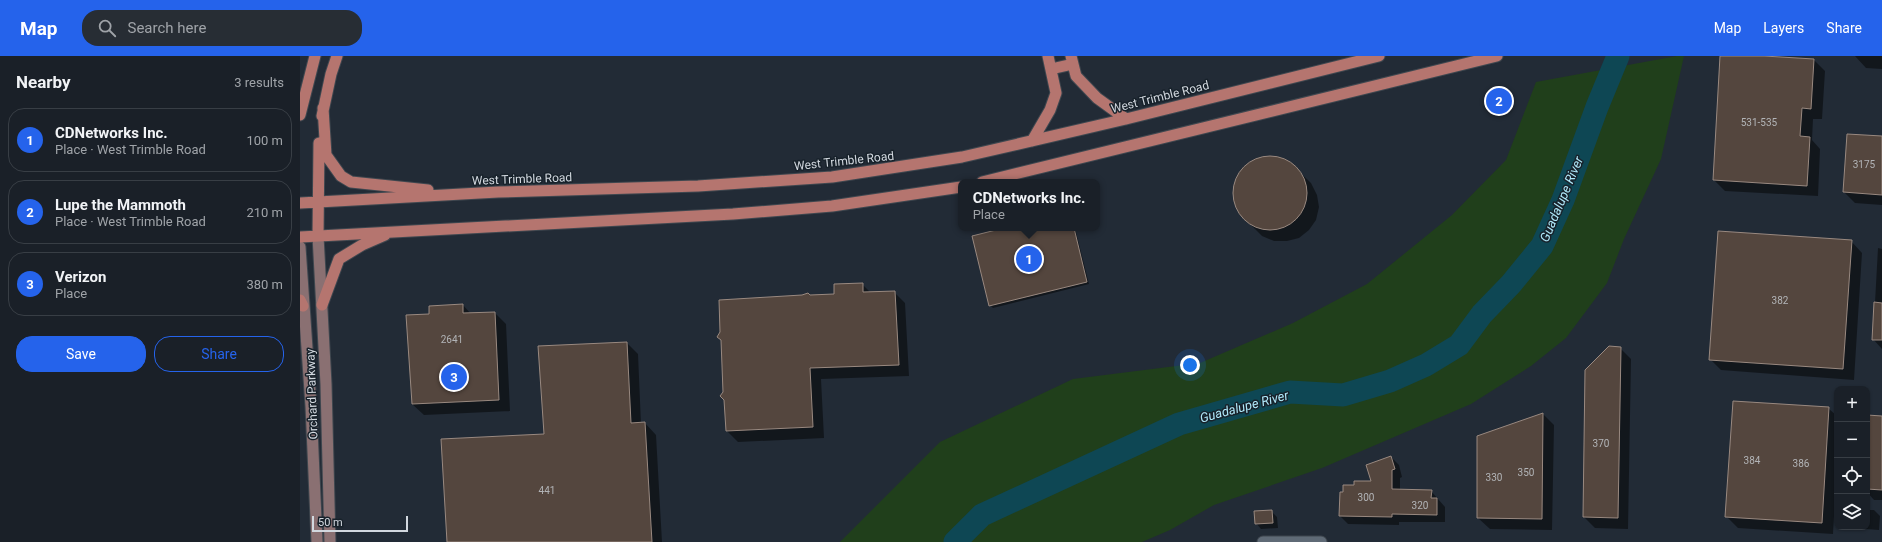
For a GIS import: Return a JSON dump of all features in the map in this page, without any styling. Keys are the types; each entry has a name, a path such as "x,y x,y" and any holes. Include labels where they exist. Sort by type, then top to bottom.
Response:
{"main road":[{"path":"300,115 315,56"},
{"name":"Orchard Parkway","path":"330,541 326,406 318,236 318,149 323,108 337,56"},
{"path":"1032,141 1050,110 1056,93 1048,56"},
{"name":"West Trimble Road","path":"300,203 464,194 698,186 832,177 962,157 1126,119 1379,56"},
{"path":"994,179 1497,56"},
{"path":"1051,69 1072,60 1076,76 1097,98 1126,119"},
{"path":"323,108 326,155 341,176 351,182 464,194"},
{"path":"300,237 832,206 958,187"},
{"path":"322,305 339,259 362,245 390,232"},
{"name":"Orchard Parkway","path":"300,246 302,303 311,406 317,541"},
{"path":"311,406 326,406"},
{"path":"317,541 330,541"}],"street":[{"path":"1263,542 1321,542"}],"green space":[{"path":"1677,56 1684,56 1661,159 1624,239 1607,283 1566,338 1531,366 1471,404 1322,468 1214,505 1170,530 1142,542 840,542 940,442 1073,379 1200,363 1293,323 1367,284 1452,215 1506,160 1536,82"}],"building":[{"path":"1720,56 1764,56 1814,59 1811,109 1802,108 1800,136 1810,137 1807,186 1713,180"},
{"path":"1847,134 1882,136 1882,195 1843,192"},
{"path":"1270,156 1291,162 1301,172 1307,193 1301,214 1291,224 1270,230 1249,224 1239,214 1233,193 1239,172 1249,162"},
{"path":"992,231 1075,231 1087,282 989,306 972,236"},
{"path":"1718,231 1852,240 1843,369 1709,360"},
{"path":"863,283 863,292 895,291 899,365 810,368 813,427 726,431 724,400 720,396 723,392 721,340 717,337 720,332 719,300 802,295 808,293 810,295 834,294 834,284"},
{"path":"1874,302 1882,303 1882,340 1872,340"},
{"path":"463,304 463,313 495,312 499,400 412,404 406,315 429,314 429,306"},
{"path":"627,342 631,423 645,422 652,542 447,542 441,439 544,434 538,346"},
{"path":"1609,346 1621,347 1618,518 1583,517 1585,370"},
{"path":"1733,401 1829,407 1822,523 1725,517"},
{"path":"1543,413 1542,519 1477,518 1477,436"},
{"path":"1870,415 1882,416 1882,490 1870,489"},
{"path":"1391,456 1395,469 1392,470 1392,489 1432,490 1431,498 1437,498 1437,515 1392,514 1392,517 1339,516 1340,492 1343,492 1343,485 1354,485 1354,481 1371,481 1366,465"},
{"path":"1272,510 1273,523 1255,524 1254,511"}],"waterway":[{"name":"Guadalupe River","path":"955,542 982,515 1179,424 1290,392 1343,395 1390,381 1426,365 1459,345 1482,314 1511,284 1542,246 1563,200 1597,107 1618,56"}],"place":[{"name":"Lupe the Mammoth","path":"1499,101"},
{"name":"CDNetworks Inc.","path":"1029,259"},
{"name":"Verizon","path":"454,377"}]}
